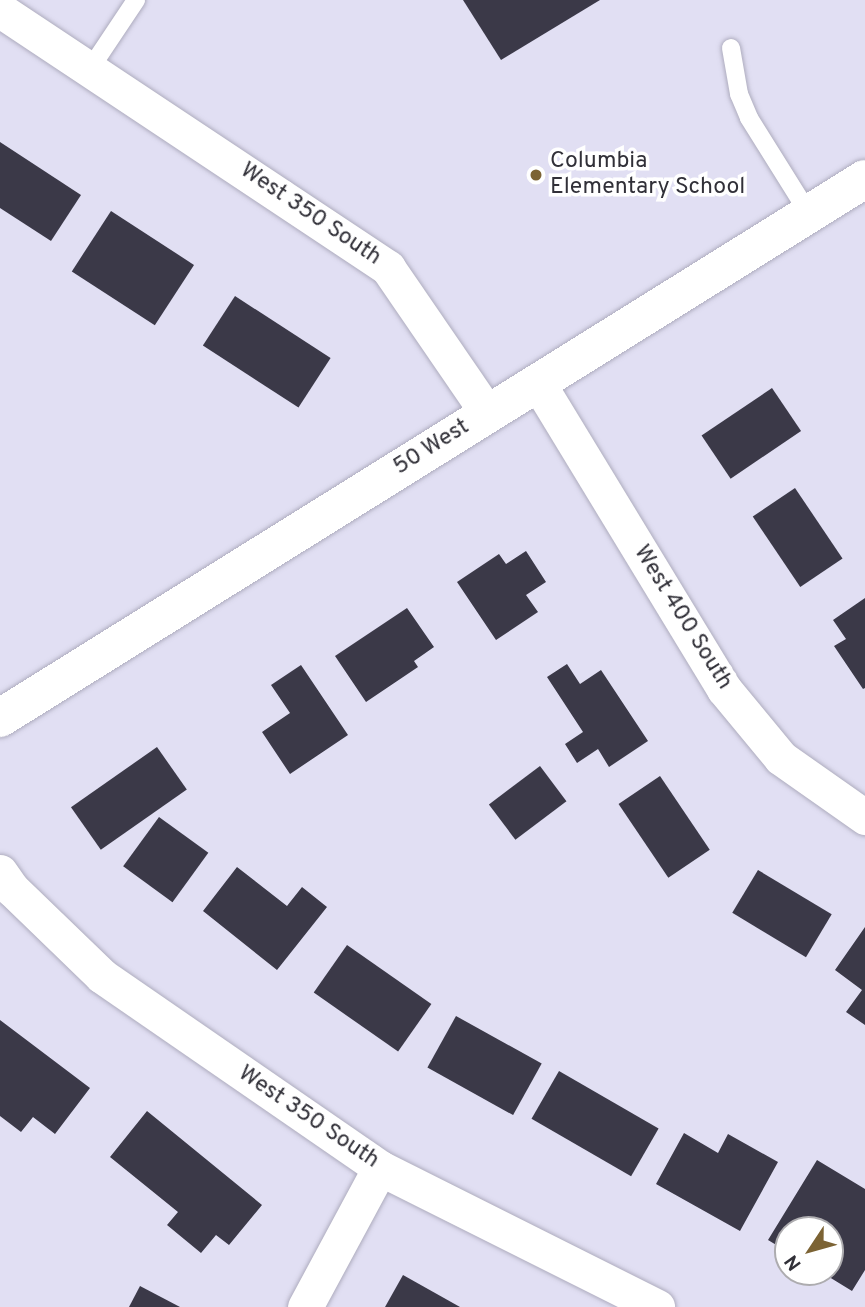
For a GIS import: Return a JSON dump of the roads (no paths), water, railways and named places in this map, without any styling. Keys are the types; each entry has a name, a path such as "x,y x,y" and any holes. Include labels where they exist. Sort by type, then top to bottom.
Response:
{"street":[{"name":"West 350 South","path":"0,10 191,134 388,268 488,414"},
{"name":"50 West","path":"0,718 865,179"},
{"name":"West 400 South","path":"538,383 724,690 780,758 865,817"},
{"name":"West 350 South","path":"0,872 12,889 102,976 380,1168 657,1307"},
{"path":"305,1307 380,1168"}],"lane":[{"path":"90,69 136,0"},
{"path":"731,48 739,94 749,118 809,214"}],"place":[{"name":"Columbia Elementary School","path":"536,175"}]}
